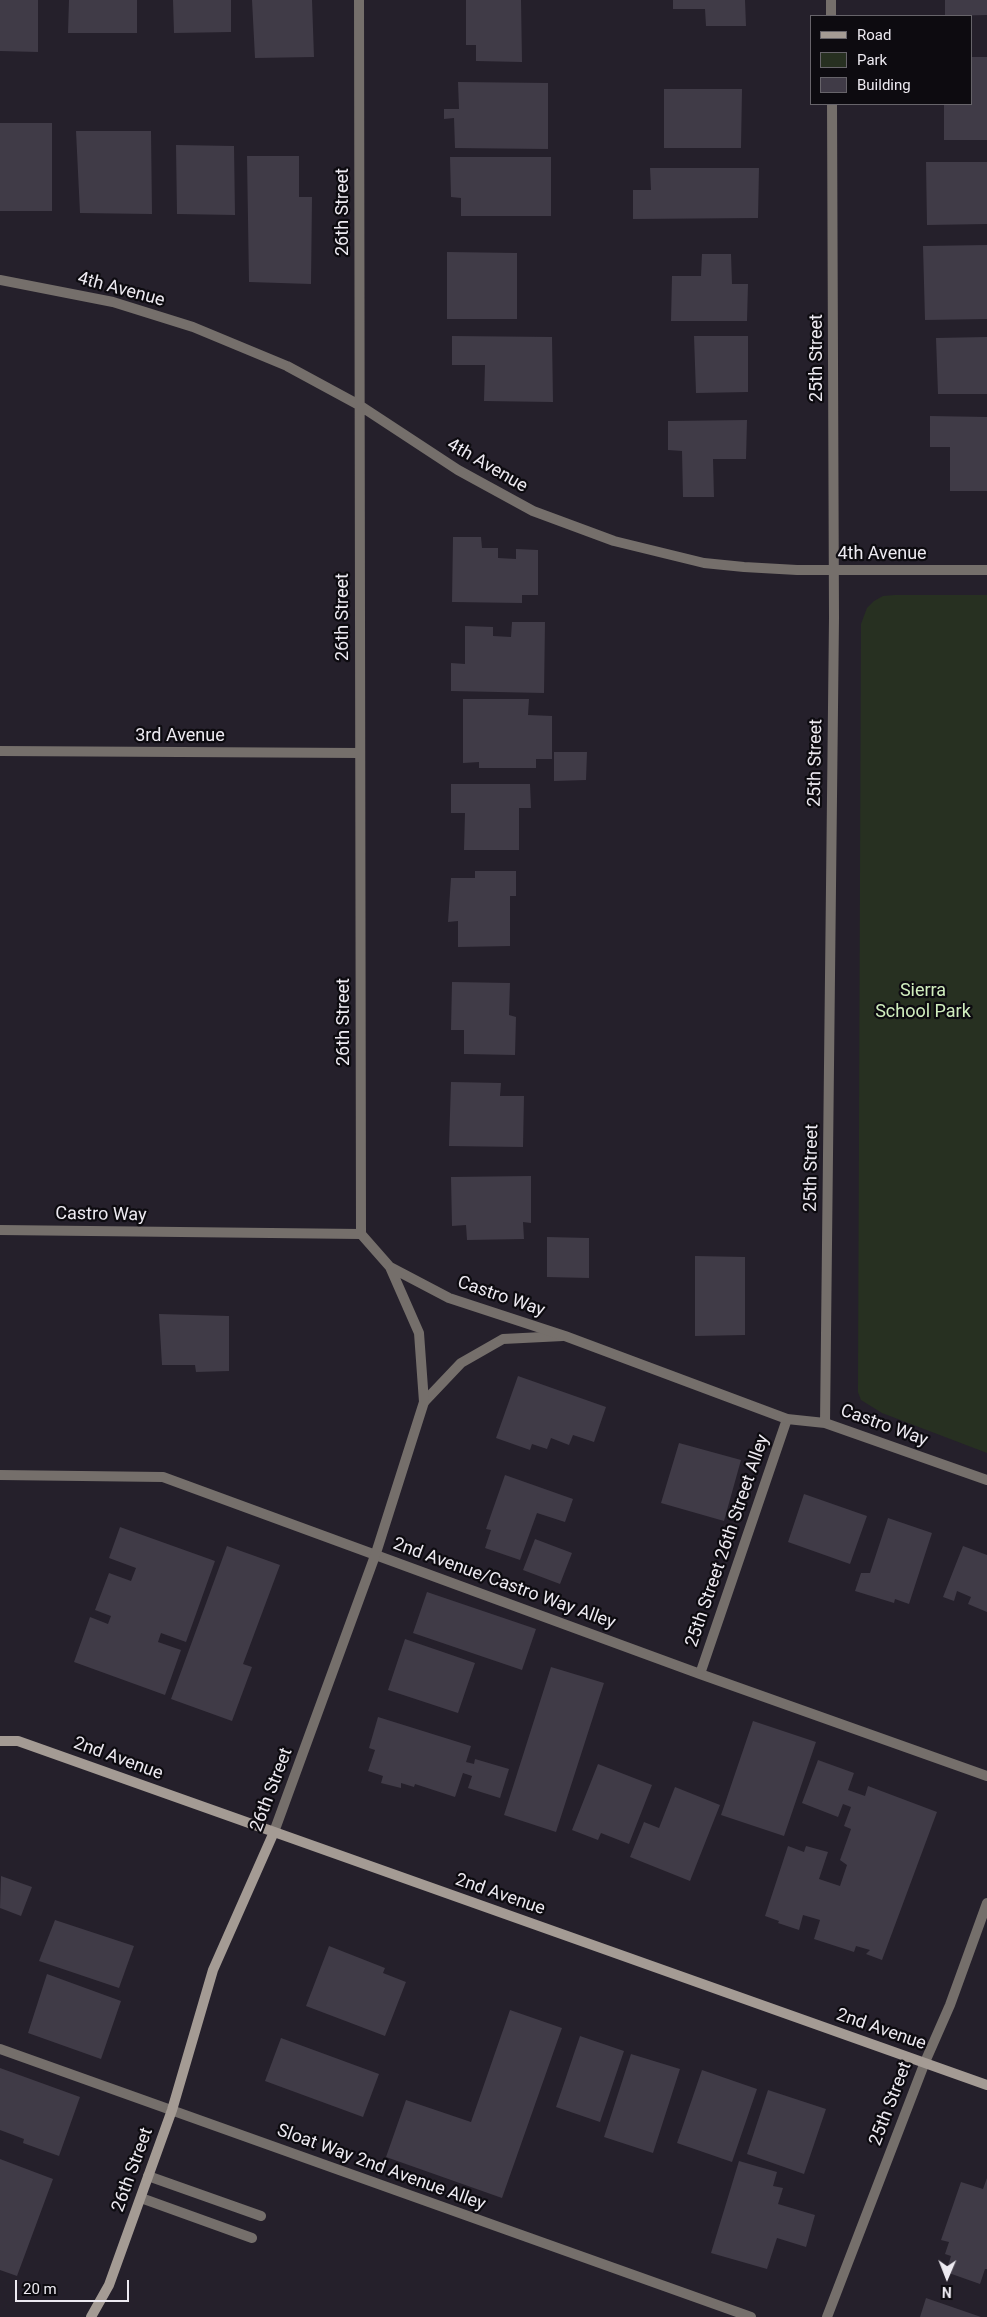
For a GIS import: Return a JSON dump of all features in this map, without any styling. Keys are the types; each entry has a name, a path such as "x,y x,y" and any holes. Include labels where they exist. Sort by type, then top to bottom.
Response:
{"street":[{"name":"26th Street","path":"359,0 361,1234"},
{"path":"831,0 831,15"},
{"name":"25th Street","path":"825,1422 834,570 832,105"},
{"name":"4th Avenue","path":"0,280 113,302 194,327 287,366 359,405 458,470 533,511 614,541 704,563 797,570 987,570"},
{"name":"3rd Avenue","path":"0,751 360,753"},
{"name":"Castro Way","path":"0,1230 361,1234 390,1267 449,1298 565,1336 787,1419 825,1422 987,1480"},
{"name":"26th Street","path":"91,2317 109,2285 172,2110 213,1970 274,1832 376,1553 424,1402 420,1333 390,1267"},
{"path":"424,1402 461,1363 504,1339 565,1336"},
{"name":"25th Street 26th Street Alley","path":"700,1674 787,1419"},
{"name":"2nd Avenue/Castro Way Alley","path":"0,1475 162,1476 376,1553 700,1674 987,1776"},
{"name":"2nd Avenue","path":"0,1741 18,1741 987,2085"},
{"name":"25th Street","path":"827,2317 925,2062 950,2005 987,1903"},
{"name":"Sloat Way 2nd Avenue Alley","path":"0,2049 752,2317"},
{"path":"148,2176 262,2216"},
{"path":"140,2198 252,2238"}],"green space":[{"name":"Sierra School Park","path":"987,595 987,1453 882,1413 861,1400 858,1392 861,624 867,608 874,601 883,596"}],"building":[{"path":"0,0 38,0 38,52 0,51"},
{"path":"69,0 137,0 137,33 68,33"},
{"path":"173,0 231,0 231,32 174,33"},
{"path":"252,0 312,0 314,57 255,58"},
{"path":"466,0 521,0 522,62 476,61 476,45 466,45"},
{"path":"673,0 745,0 746,26 706,26 705,9 673,9"},
{"path":"945,0 987,0 987,15 945,15"},
{"path":"972,57 987,57 987,140 944,140 944,105 972,105"},
{"path":"458,82 548,83 548,149 455,148 454,118 444,119 444,109 459,109"},
{"path":"664,89 742,89 741,148 664,148"},
{"path":"0,123 52,123 52,211 0,211"},
{"path":"76,131 151,131 152,214 80,213"},
{"path":"176,145 234,146 235,215 177,214"},
{"path":"247,156 299,156 299,197 312,197 311,284 249,282"},
{"path":"450,157 551,157 551,216 461,216 461,198 451,197"},
{"path":"926,162 987,162 987,224 927,225"},
{"path":"650,168 759,168 758,218 633,219 633,190 651,190"},
{"path":"987,245 987,319 925,320 923,246"},
{"path":"447,252 517,253 517,319 447,319"},
{"path":"702,254 731,254 732,284 748,284 747,321 671,321 672,276 701,276"},
{"path":"452,336 552,337 553,402 484,401 485,365 452,365"},
{"path":"694,336 748,336 748,392 696,393"},
{"path":"987,337 987,394 938,394 936,338"},
{"path":"930,416 987,417 987,491 950,491 950,447 930,447"},
{"path":"747,420 746,459 713,459 714,497 683,497 682,451 668,450 668,421"},
{"path":"453,537 481,537 482,548 498,548 498,558 516,559 516,549 538,550 538,595 522,595 522,603 452,602"},
{"path":"512,622 545,622 544,693 451,691 451,663 465,664 465,626 493,627 493,636 511,637"},
{"path":"463,699 529,699 528,715 552,716 552,759 536,759 536,768 479,768 479,762 463,763"},
{"path":"554,752 587,752 586,780 554,781"},
{"path":"451,784 530,784 531,808 519,808 519,850 464,850 465,813 451,813"},
{"path":"475,871 516,871 516,896 510,896 510,946 458,947 458,921 448,922 451,878 475,878"},
{"path":"452,982 510,983 509,1015 516,1017 515,1055 464,1054 464,1030 451,1030"},
{"path":"451,1082 501,1083 500,1096 524,1096 523,1147 449,1146"},
{"path":"531,1176 531,1223 523,1222 524,1239 467,1240 466,1225 452,1226 451,1177"},
{"path":"547,1237 589,1238 589,1278 547,1277"},
{"path":"695,1256 745,1257 745,1335 695,1336"},
{"path":"159,1314 229,1316 229,1371 196,1372 195,1365 162,1365"},
{"path":"518,1376 606,1407 594,1442 573,1435 569,1445 551,1438 547,1449 532,1444 530,1450 496,1438"},
{"path":"679,1443 741,1460 724,1521 661,1503"},
{"path":"505,1475 573,1499 565,1522 537,1513 520,1560 485,1548 491,1530 486,1529"},
{"path":"804,1494 867,1516 850,1564 788,1542"},
{"path":"888,1518 932,1533 909,1604 895,1599 894,1603 855,1591 861,1573 870,1573"},
{"path":"120,1527 215,1561 186,1642 161,1633 158,1642 181,1650 165,1695 74,1662 90,1617 108,1624 111,1616 95,1610 109,1573 131,1581 136,1568 109,1558"},
{"path":"535,1539 572,1553 560,1584 523,1570"},
{"path":"227,1546 280,1565 243,1664 252,1667 232,1721 171,1699"},
{"path":"963,1546 987,1555 987,1612 968,1604 971,1597 957,1591 954,1601 943,1597"},
{"path":"427,1592 536,1629 522,1670 413,1633"},
{"path":"405,1639 475,1663 458,1713 388,1690"},
{"path":"551,1667 604,1683 556,1832 504,1815"},
{"path":"378,1717 471,1746 466,1762 474,1764 475,1759 509,1769 500,1798 468,1788 472,1776 463,1773 455,1797 415,1784 414,1787 401,1783 401,1788 381,1783 383,1776 368,1771 375,1750 369,1748"},
{"path":"753,1721 816,1742 784,1836 721,1815"},
{"path":"818,1760 854,1773 848,1790 865,1796 868,1786 937,1812 882,1960 866,1954 870,1950 856,1946 854,1952 814,1939 820,1920 803,1915 799,1930 778,1923 779,1921 765,1916 788,1846 804,1852 806,1846 828,1852 819,1879 840,1886 847,1865 840,1860 851,1829 844,1826 851,1807 843,1804 838,1817 802,1803"},
{"path":"598,1764 652,1785 629,1844 601,1833 598,1840 572,1830"},
{"path":"675,1787 720,1805 690,1881 630,1857 644,1822 659,1828"},
{"path":"1,1876 32,1887 21,1916 0,1908"},
{"path":"55,1920 134,1946 119,1988 39,1961"},
{"path":"329,1946 385,1968 383,1973 406,1982 385,2036 306,2006"},
{"path":"47,1974 121,2001 101,2059 28,2033"},
{"path":"510,2010 562,2028 502,2198 386,2157 406,2100 471,2122"},
{"path":"580,2036 624,2051 600,2122 556,2107"},
{"path":"281,2038 379,2074 363,2117 265,2081"},
{"path":"631,2054 680,2069 653,2153 604,2137"},
{"path":"0,2068 80,2097 59,2156 23,2143 24,2139 0,2130"},
{"path":"702,2070 757,2089 732,2162 677,2143"},
{"path":"768,2090 826,2109 804,2174 747,2154"},
{"path":"0,2159 53,2179 17,2276 0,2270"},
{"path":"739,2161 777,2172 773,2186 783,2188 778,2204 815,2215 806,2247 777,2238 767,2269 711,2253"},
{"path":"987,2178 987,2269 985,2269 980,2284 946,2272 951,2256 945,2254 949,2242 941,2240 961,2182 983,2189"},
{"path":"926,2298 981,2317 920,2317"}]}
